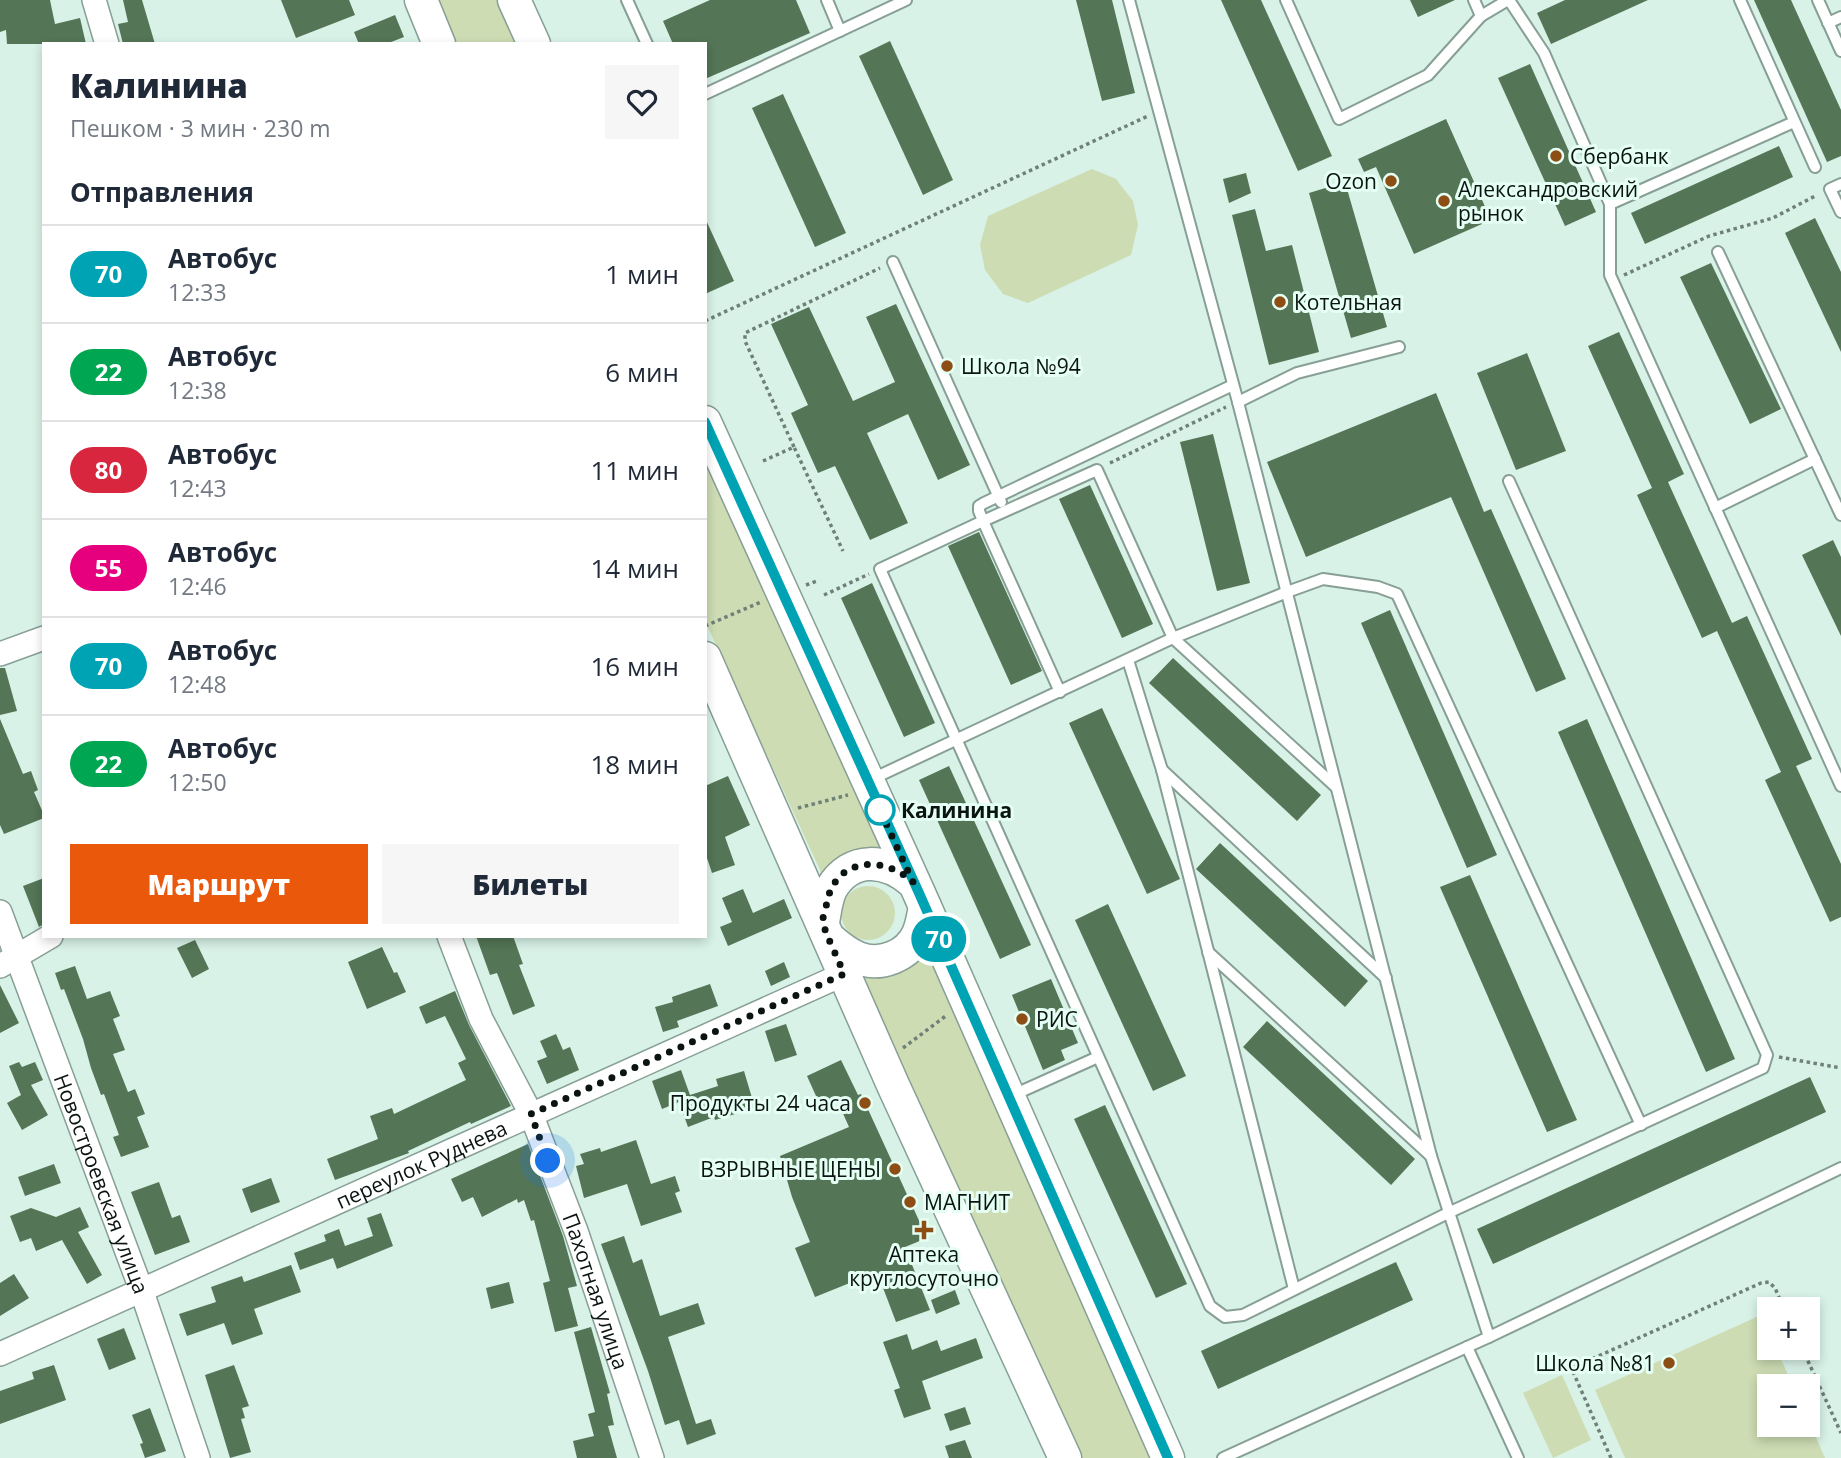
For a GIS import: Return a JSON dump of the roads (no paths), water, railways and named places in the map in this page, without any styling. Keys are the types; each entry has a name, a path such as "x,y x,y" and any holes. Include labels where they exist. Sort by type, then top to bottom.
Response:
{"main road":[{"path":"421,0 438,42"},
{"path":"514,0 533,42"},
{"path":"707,426 919,894 1168,1458"},
{"path":"707,662 884,1063 1065,1458"},
{"path":"874,863 893,867 919,894 919,932 901,954 892,958 875,961 857,958 827,931 832,888 842,875 853,868 874,863"}],"street":[{"path":"94,0 106,42"},
{"path":"0,654 42,639"},
{"name":"Новостроевская улица","path":"0,912 8,961 141,1289 198,1458"},
{"path":"8,961 48,938"},
{"name":"Пахотная улица","path":"450,938 481,1019 531,1114 576,1231 652,1458"},
{"name":"переулок Руднева","path":"0,1354 844,974"}],"lane":[{"path":"627,0 646,42"},
{"path":"827,0 840,31"},
{"path":"707,93 906,0"},
{"path":"1129,0 1238,402 1431,1156 1489,1337"},
{"path":"1286,0 1339,119 1428,75 1481,16 1509,0 1544,53 1610,204 1609,275 1841,786"},
{"path":"1474,0 1481,16"},
{"path":"1740,0 1815,167"},
{"path":"1818,0 1841,51"},
{"path":"1828,23 1841,17"},
{"path":"1610,204 1794,122"},
{"path":"1841,184 1830,189 1841,212"},
{"path":"1718,252 1841,514"},
{"path":"893,262 1005,511"},
{"path":"1238,402 1297,373 1399,347"},
{"path":"1060,692 983,521 979,506 1233,385"},
{"path":"1715,508 1815,459"},
{"path":"1335,786 1173,638 1097,470 880,569 1210,1306 1225,1317 1243,1315 1448,1213 1762,1068 1767,1055 1509,481"},
{"path":"869,785 956,740 1173,638 1287,592 1323,579 1378,587 1396,594 1641,1125"},
{"path":"1128,660 1162,770 1294,1289"},
{"path":"1162,770 1387,978"},
{"path":"1208,952 1431,1156"},
{"path":"1008,1098 1098,1057"},
{"path":"1223,1458 1489,1337 1841,1168"},
{"path":"1467,1347 1518,1458"}],"place":[{"name":"Сбербанк","path":"1556,156"},
{"name":"Ozon","path":"1391,181"},
{"name":"Александровский рынок","path":"1444,201"},
{"name":"Котельная","path":"1280,302"},
{"name":"Школа №94","path":"947,366"},
{"name":"Калинина","path":"880,810"},
{"name":"РИС","path":"1022,1019"},
{"name":"Продукты 24 часа","path":"865,1103"},
{"name":"ВЗРЫВНЫЕ ЦЕНЫ","path":"895,1169"},
{"name":"МАГНИТ","path":"910,1202"},
{"name":"Аптека круглосуточно","path":"924,1230"},
{"name":"Школа №81","path":"1669,1363"}]}
